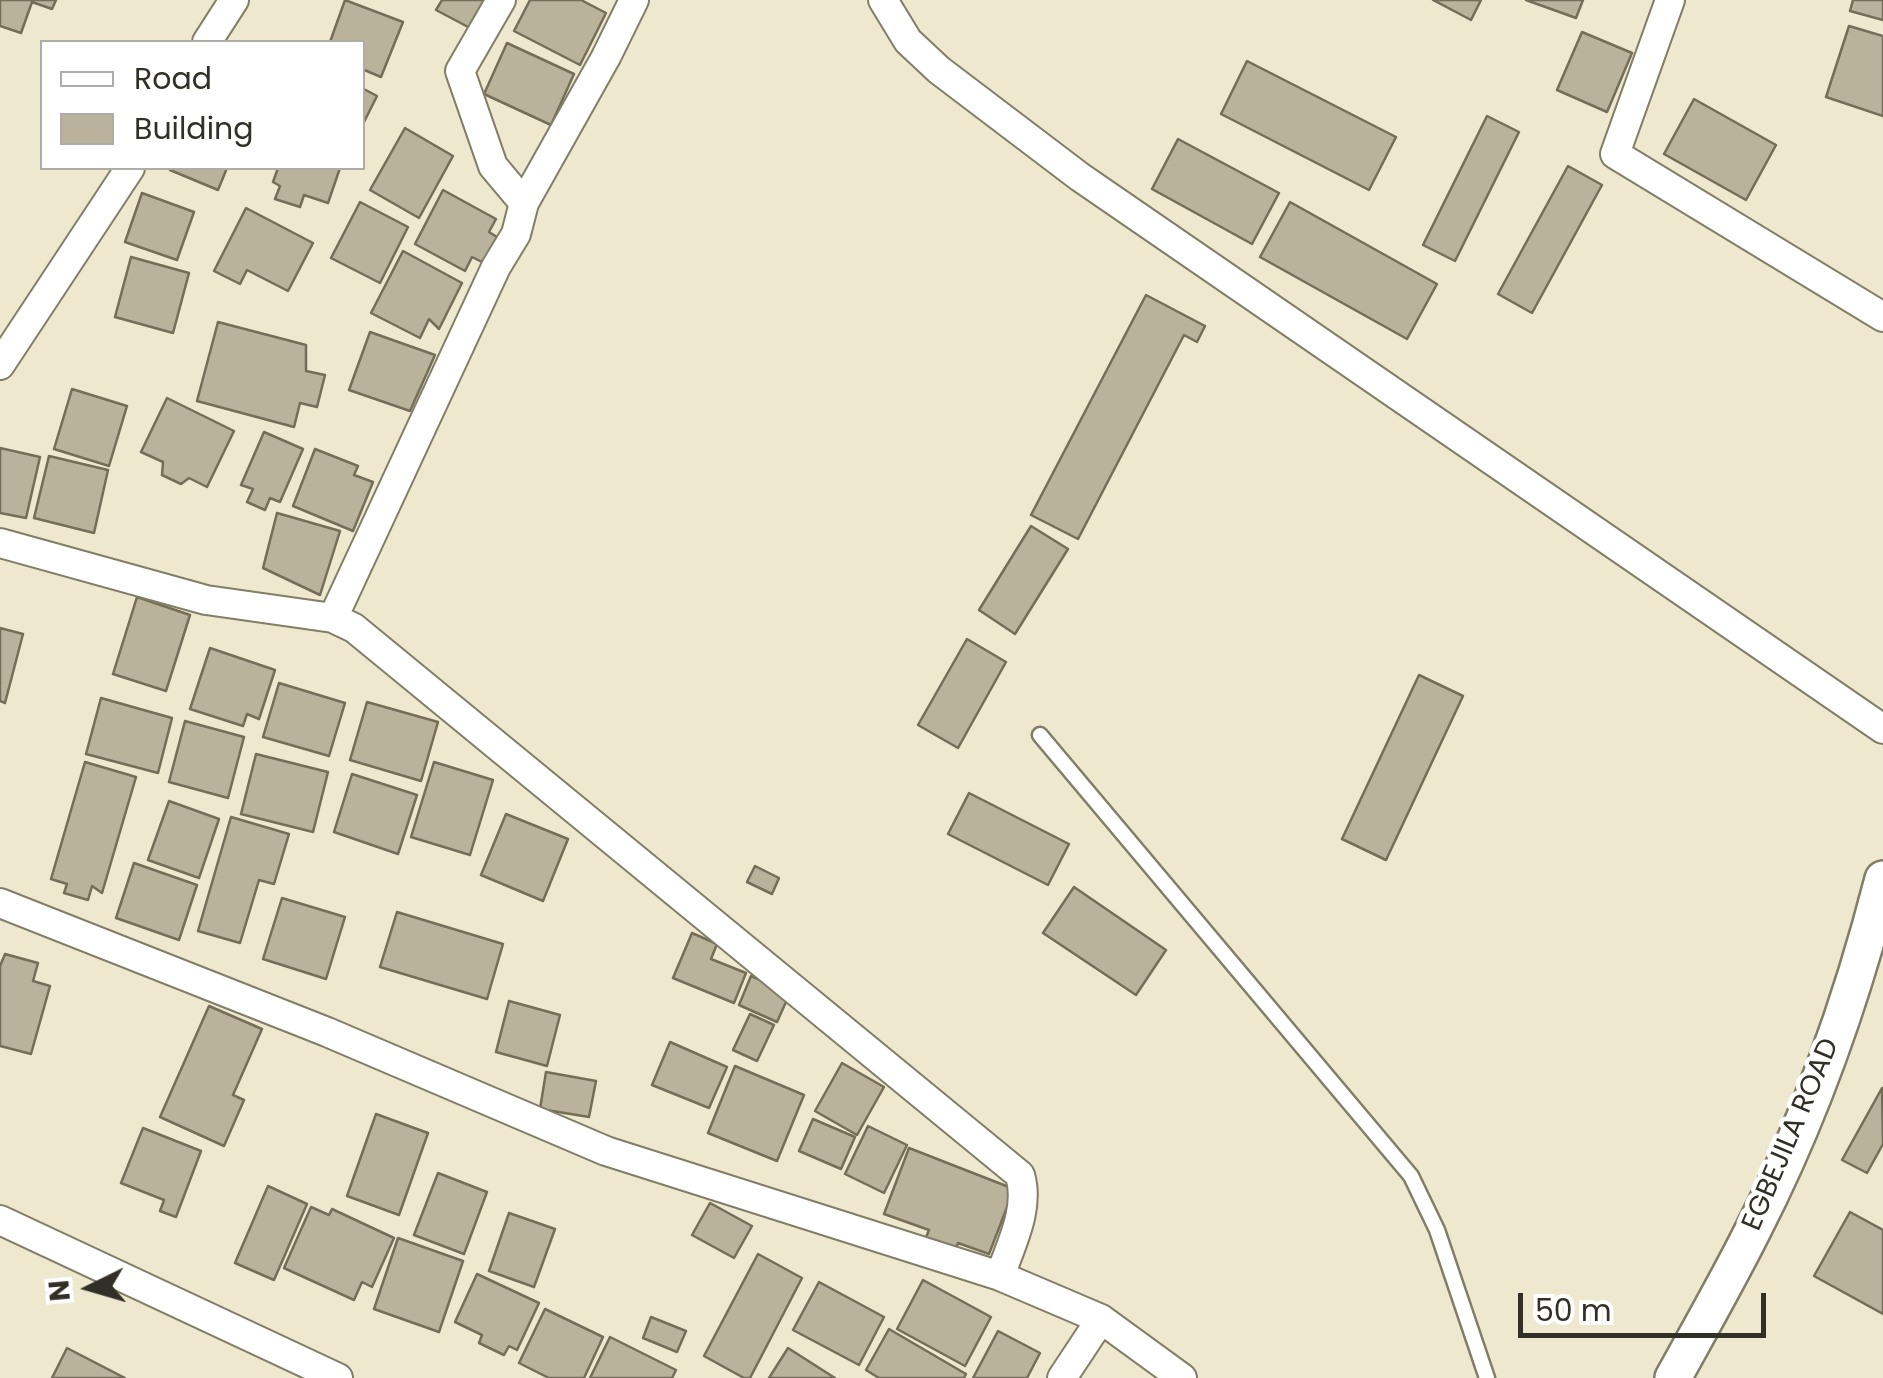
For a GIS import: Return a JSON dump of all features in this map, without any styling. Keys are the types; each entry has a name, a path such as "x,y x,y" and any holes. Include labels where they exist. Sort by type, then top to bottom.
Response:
{"street":[{"path":"209,40 234,0"},
{"path":"501,0 460,71 493,166 524,203"},
{"path":"333,618 496,267 516,234 524,203 634,0"},
{"path":"883,0 908,41 939,70 1080,177 1883,729"},
{"path":"1670,0 1615,154 1883,317"},
{"path":"0,364 129,170"},
{"path":"0,543 206,600 333,618 354,628 1020,1175 1023,1206 1000,1276"},
{"name":"EGBEJILA ROAD","path":"1673,1378 1754,1228 1811,1102 1863,957 1883,880"},
{"path":"0,903 327,1032 606,1151 1000,1276 1101,1319 1182,1378"},
{"path":"0,1220 338,1378"},
{"path":"1062,1378 1101,1319"}],"lane":[{"path":"1040,736 1411,1176 1437,1230 1486,1378"}],"building":[{"path":"0,0 56,0 52,9 32,2 21,33 0,26"},
{"path":"345,0 403,22 381,77 365,70 365,40 331,40"},
{"path":"442,0 485,0 470,28 436,10"},
{"path":"530,0 581,0 606,13 580,65 514,31"},
{"path":"1433,0 1481,0 1471,20"},
{"path":"1526,0 1583,0 1576,18"},
{"path":"1853,0 1883,0 1883,20 1850,11"},
{"path":"1849,26 1883,36 1883,116 1826,97"},
{"path":"1582,32 1632,53 1607,112 1557,90"},
{"path":"507,43 574,74 551,125 484,94"},
{"path":"1247,61 1396,137 1369,190 1221,114"},
{"path":"365,90 377,96 365,120"},
{"path":"1694,99 1776,145 1746,200 1664,154"},
{"path":"1487,116 1519,132 1455,261 1423,245"},
{"path":"405,128 453,156 419,218 370,190"},
{"path":"1178,139 1279,193 1252,244 1152,189"},
{"path":"1568,166 1602,185 1532,313 1498,294"},
{"path":"170,170 226,170 218,190"},
{"path":"277,170 339,170 328,203 304,195 300,207 275,199 280,186 273,182"},
{"path":"443,190 496,219 489,232 497,237 484,263 472,257 465,271 415,244"},
{"path":"142,193 194,212 177,260 125,242"},
{"path":"360,202 408,227 380,283 331,258"},
{"path":"1290,202 1437,284 1407,339 1260,257"},
{"path":"246,208 313,243 288,291 247,270 240,284 214,271"},
{"path":"403,251 462,283 439,329 429,319 420,338 371,313"},
{"path":"131,257 189,273 173,333 115,317"},
{"path":"1146,295 1205,326 1197,342 1184,335 1078,539 1031,515"},
{"path":"218,322 306,345 306,371 325,375 317,407 300,403 294,427 197,401"},
{"path":"370,332 435,355 410,411 349,390"},
{"path":"72,389 127,406 109,466 54,449"},
{"path":"167,398 234,431 207,487 189,478 181,484 162,475 163,462 141,452"},
{"path":"264,432 303,449 280,502 270,498 265,510 247,502 253,489 241,485"},
{"path":"0,448 40,457 26,518 0,513"},
{"path":"315,449 358,466 354,475 373,482 353,531 293,506"},
{"path":"49,456 108,470 94,533 34,518"},
{"path":"277,513 340,531 320,595 263,568"},
{"path":"1031,526 1068,549 1015,634 979,610"},
{"path":"137,597 190,615 166,691 113,674"},
{"path":"0,628 23,634 5,703 0,701"},
{"path":"967,639 1006,662 958,748 918,725"},
{"path":"210,648 275,670 259,719 247,714 243,726 190,709"},
{"path":"1419,675 1463,696 1386,860 1342,839"},
{"path":"279,683 345,703 329,756 263,737"},
{"path":"101,698 172,718 158,773 86,754"},
{"path":"367,702 438,722 421,781 350,760"},
{"path":"185,721 244,737 228,798 169,782"},
{"path":"256,754 328,772 313,832 241,814"},
{"path":"85,762 136,777 102,893 92,886 88,900 64,893 67,884 51,879"},
{"path":"434,762 493,780 470,855 411,837"},
{"path":"352,774 417,795 398,854 334,832"},
{"path":"969,793 1069,844 1048,885 948,834"},
{"path":"169,801 219,819 199,878 148,860"},
{"path":"506,814 568,839 543,901 481,875"},
{"path":"231,817 289,834 274,884 259,880 240,943 198,931"},
{"path":"134,863 197,885 179,940 116,918"},
{"path":"755,866 779,878 772,894 747,882"},
{"path":"1074,887 1166,950 1136,995 1043,933"},
{"path":"282,898 345,917 326,979 263,959"},
{"path":"397,912 503,944 487,999 380,967"},
{"path":"692,933 717,944 711,959 746,973 734,1003 673,978"},
{"path":"5,954 38,963 33,981 50,986 31,1054 0,1046 0,966"},
{"path":"751,976 790,993 777,1022 739,1005"},
{"path":"509,1001 560,1015 547,1066 496,1052"},
{"path":"209,1006 262,1029 233,1095 244,1100 224,1146 160,1117"},
{"path":"750,1014 774,1025 757,1061 733,1050"},
{"path":"670,1042 727,1067 709,1108 652,1085"},
{"path":"842,1063 884,1087 857,1135 815,1111"},
{"path":"735,1066 804,1095 777,1161 708,1133"},
{"path":"546,1072 596,1081 589,1117 540,1109"},
{"path":"1882,1088 1883,1144 1867,1173 1842,1160"},
{"path":"376,1114 428,1133 399,1215 347,1196"},
{"path":"813,1119 855,1137 841,1169 799,1151"},
{"path":"868,1126 907,1145 884,1193 845,1174"},
{"path":"143,1128 201,1151 176,1217 160,1211 164,1200 121,1183"},
{"path":"909,1148 1014,1189 989,1254 958,1243 954,1253 924,1242 929,1230 884,1214"},
{"path":"438,1173 487,1192 464,1254 414,1235"},
{"path":"268,1186 307,1204 274,1280 235,1263"},
{"path":"710,1203 752,1226 734,1258 692,1235"},
{"path":"311,1207 329,1215 332,1209 394,1238 372,1287 362,1282 354,1300 284,1268"},
{"path":"1850,1212 1883,1230 1883,1314 1814,1276"},
{"path":"509,1213 555,1229 534,1287 489,1271"},
{"path":"398,1238 463,1261 439,1332 374,1309"},
{"path":"758,1254 802,1278 750,1378 744,1378 704,1356"},
{"path":"477,1274 539,1303 517,1350 509,1346 504,1355 479,1343 482,1335 455,1322"},
{"path":"923,1280 991,1317 965,1366 897,1329"},
{"path":"819,1282 884,1317 859,1365 793,1330"},
{"path":"545,1309 603,1337 584,1378 549,1378 519,1363"},
{"path":"651,1317 686,1331 677,1352 643,1338"},
{"path":"889,1329 966,1374 964,1378 879,1378 866,1370"},
{"path":"998,1331 1040,1353 1027,1378 973,1378"},
{"path":"610,1337 676,1370 672,1378 590,1378"},
{"path":"67,1348 125,1378 52,1378"},
{"path":"788,1348 835,1378 769,1378"}]}
